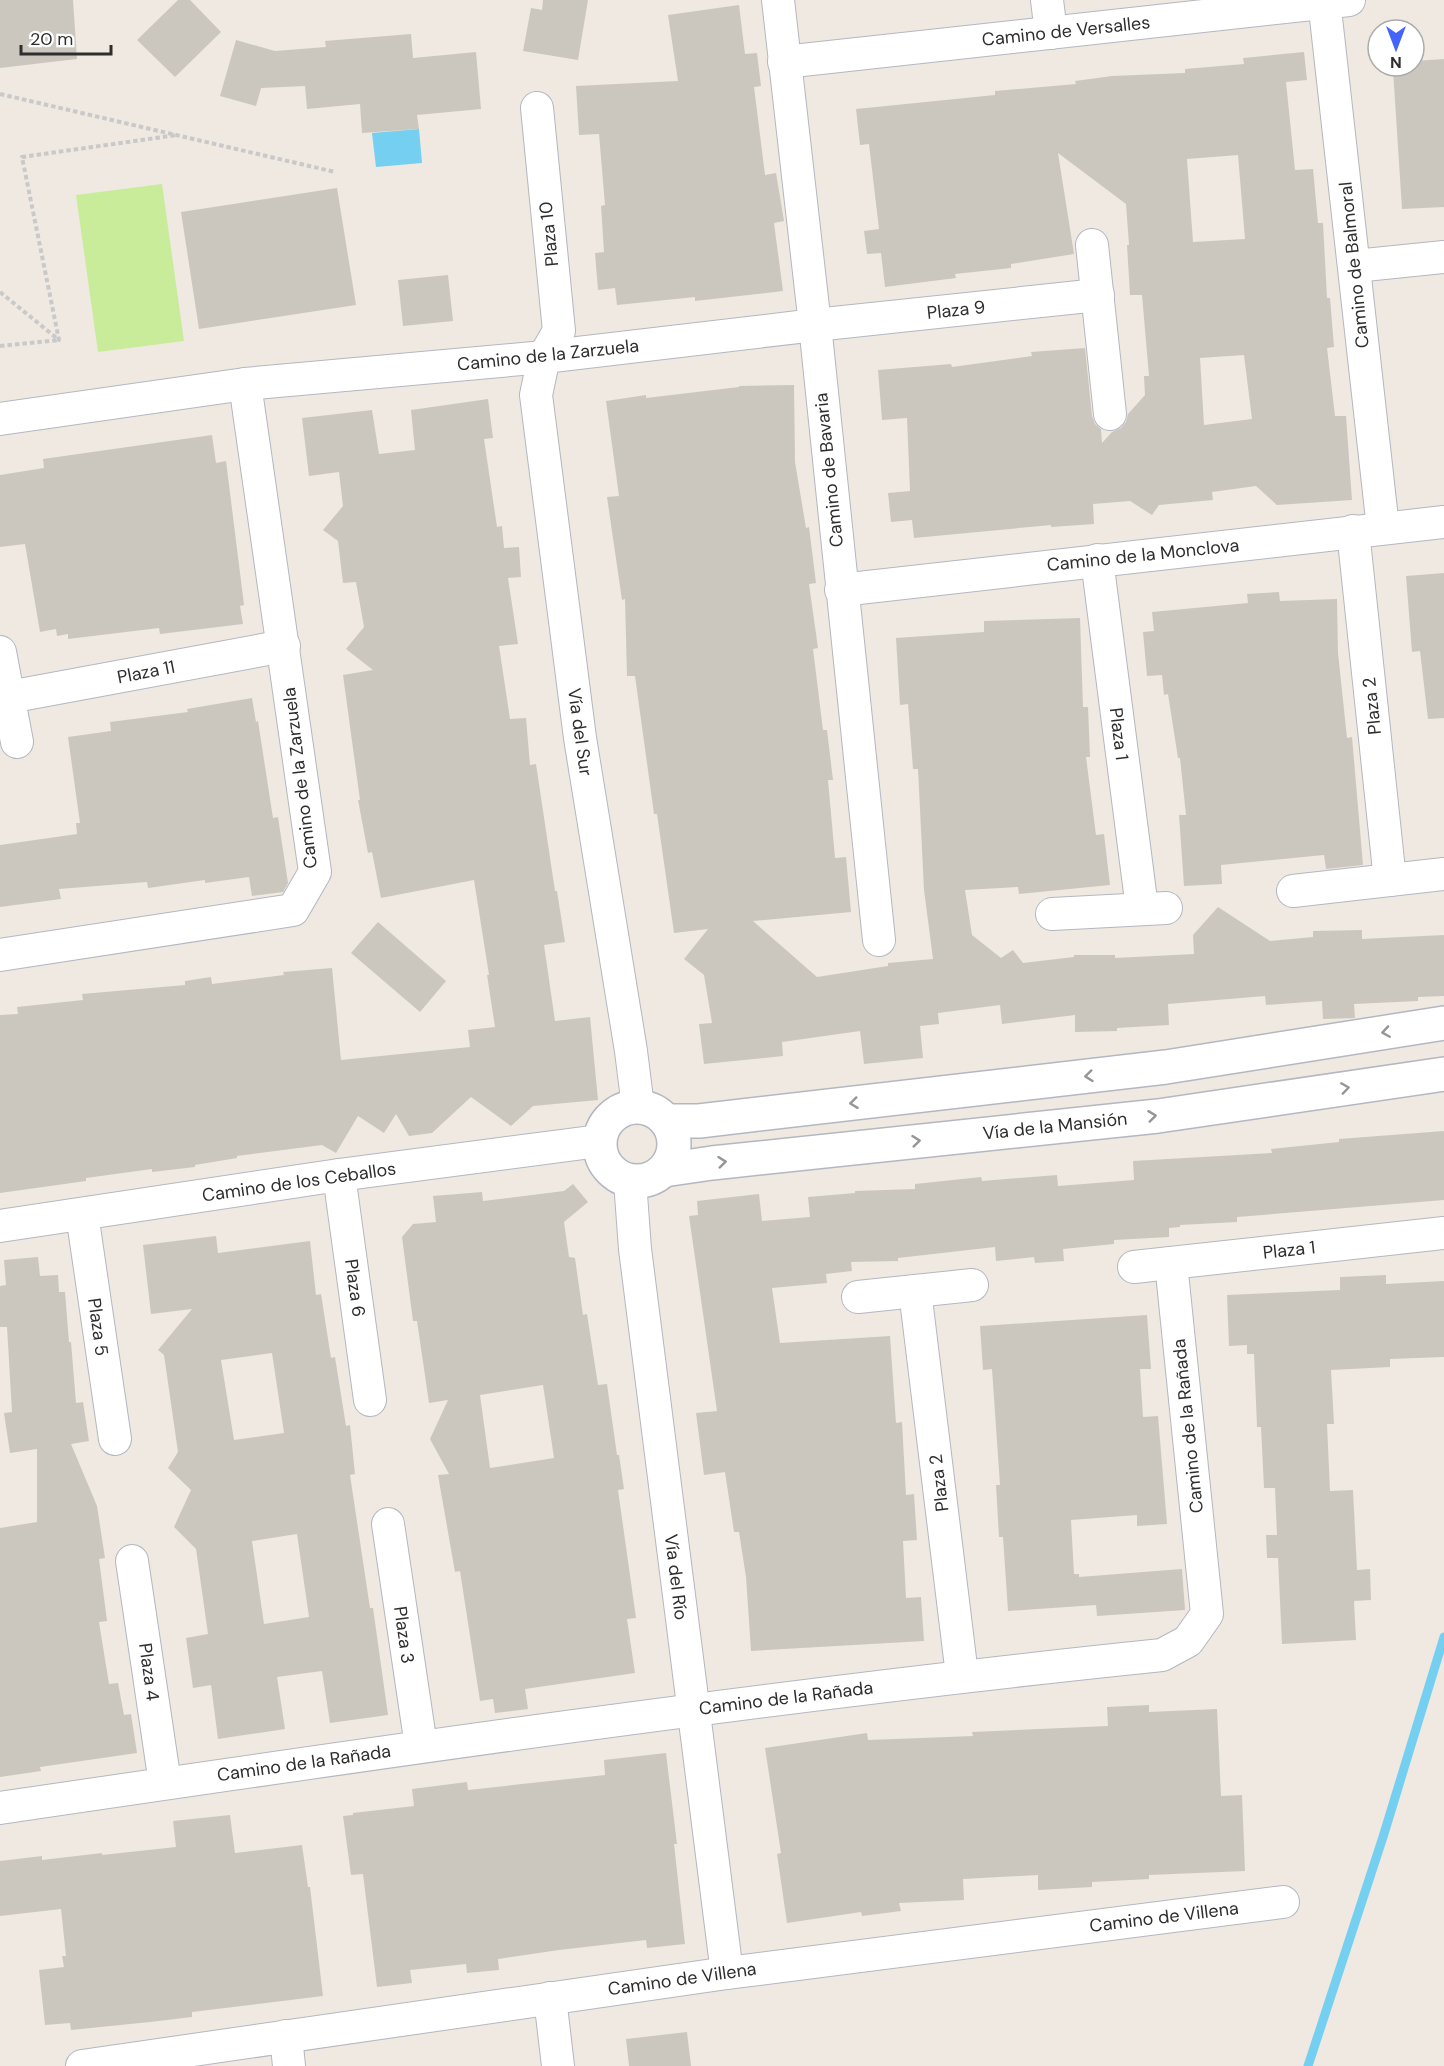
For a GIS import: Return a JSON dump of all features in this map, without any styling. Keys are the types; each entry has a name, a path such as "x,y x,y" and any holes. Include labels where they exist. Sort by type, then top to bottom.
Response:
{"street":[{"name":"Camino de Bavaria","path":"778,0 815,325 879,940"},
{"path":"1047,0 1051,33"},
{"name":"Camino de Versalles","path":"784,62 1332,1"},
{"name":"Camino de Balmoral","path":"1332,1 1355,266 1368,530"},
{"name":"Plaza 10","path":"537,108 559,332 544,357"},
{"path":"1092,245 1110,414"},
{"path":"1355,266 1444,257"},
{"name":"Plaza 9","path":"815,325 1098,295"},
{"name":"Camino de la Zarzuela","path":"0,419 244,384 544,357 815,325"},
{"name":"Vía del Sur","path":"544,357 536,395 580,738 630,1039 652,1114"},
{"name":"Camino de la Zarzuela","path":"0,955 293,910 315,872 284,646 244,384"},
{"name":"Camino de la Monclova","path":"841,591 1444,522"},
{"name":"Plaza 2","path":"1368,530 1390,880"},
{"name":"Plaza 1","path":"1052,914 1154,908 1097,560"},
{"name":"Plaza 11","path":"9,697 284,646"},
{"path":"0,652 17,742"},
{"path":"1293,891 1444,874"},
{"path":"652,1114 674,1137 673,1155 664,1170 649,1180 630,1181 613,1174 602,1159 599,1141 603,1127 612,1116 624,1109 699,1121 1166,1067 1444,1023"},
{"name":"Vía de la Mansión","path":"664,1170 1158,1116 1444,1074"},
{"name":"Camino de los Ceballos","path":"0,1226 339,1175 599,1141"},
{"name":"Plaza 6","path":"339,1175 370,1400"},
{"name":"Vía del Río","path":"630,1181 635,1249 727,1973"},
{"name":"Plaza 5","path":"82,1214 115,1439"},
{"name":"Plaza 1","path":"1134,1267 1444,1233"},
{"name":"Camino de la Rañada","path":"0,1808 692,1709 962,1675 1162,1655 1188,1641 1207,1614 1171,1263"},
{"path":"858,1298 972,1285"},
{"name":"Plaza 2","path":"915,1292 962,1675"},
{"name":"Plaza 3","path":"388,1524 421,1746"},
{"name":"Plaza 4","path":"132,1562 165,1784"},
{"name":"Camino de Villena","path":"82,2066 287,2051 550,1998 727,1973 1283,1902"},
{"path":"550,1998 558,2066"}],"path":[{"path":"0,94 335,172"},
{"path":"60,340 22,157 177,135"},
{"path":"0,292 60,340"},
{"path":"0,346 60,340"}],"green space":[{"path":"162,184 184,341 98,352 76,195"}],"water":[{"path":"419,129 422,163 376,167 372,133"}],"building":[{"path":"0,0 73,0 77,59 0,68"},
{"path":"178,0 190,0 221,32 175,77 137,40"},
{"path":"543,0 588,0 578,60 523,51 531,8 542,10"},
{"path":"739,5 745,54 757,53 761,86 754,87 765,175 776,173 784,221 774,223 783,291 695,301 695,297 617,305 615,288 598,290 595,253 604,252 601,206 605,205 599,134 579,135 576,86 678,81 668,15"},
{"path":"411,34 413,58 476,52 481,109 417,115 419,129 362,133 360,104 307,109 305,86 261,88 256,106 220,96 236,40 275,51 326,47 325,41"},
{"path":"1304,52 1307,80 1286,82 1295,170 1313,169 1318,223 1323,223 1327,298 1330,298 1334,347 1327,348 1335,416 1346,416 1352,500 1277,505 1256,486 1212,492 1213,500 1159,505 1152,515 1130,501 1093,504 1094,524 1051,527 1051,525 914,538 912,520 891,522 888,493 910,491 907,418 882,420 878,370 951,364 952,367 1032,356 1031,352 1085,348 1092,416 1095,424 1101,429 1102,443 1112,432 1121,428 1128,414 1145,395 1144,376 1149,376 1142,295 1130,295 1126,204 1058,153 1074,254 1011,264 1011,268 955,274 956,278 885,287 881,253 867,254 864,231 879,229 869,144 860,145 856,109 995,95 995,91 1076,84 1075,81 1112,76 1185,73 1185,69 1244,64 1243,58","holes":["1238,155 1245,239 1193,242 1187,159","1244,355 1252,419 1204,425 1200,358"]},
{"path":"1444,59 1444,207 1402,209 1394,78 1426,78 1426,60"},
{"path":"337,188 356,305 199,329 181,212"},
{"path":"448,275 453,321 403,326 398,280"},
{"path":"794,385 795,462 806,528 809,527 816,583 809,584 818,648 813,649 823,730 827,730 833,780 828,780 835,858 846,857 851,912 753,921 817,977 888,966 888,963 933,959 924,890 918,769 913,769 908,704 900,705 896,638 984,632 984,621 1080,618 1083,707 1088,707 1090,757 1086,757 1096,835 1104,834 1110,885 1019,894 1018,887 965,890 972,935 1001,958 1013,950 1023,963 1074,957 1074,955 1115,955 1115,958 1194,954 1193,935 1218,907 1270,941 1313,937 1313,931 1362,930 1362,939 1444,935 1444,996 1418,997 1418,1001 1354,1004 1355,1018 1323,1019 1322,1001 1266,1005 1265,996 1168,1004 1169,1025 1117,1028 1117,1031 1075,1032 1075,1015 1002,1024 1000,1005 938,1013 939,1024 920,1026 923,1058 864,1064 860,1031 782,1042 783,1056 704,1064 699,1024 712,1023 704,975 684,959 708,929 674,933 657,814 654,814 635,676 627,676 625,599 622,600 607,497 619,496 606,401 739,386"},
{"path":"488,399 493,438 484,439 497,527 502,526 504,548 519,547 521,577 508,578 518,644 499,646 510,719 526,718 530,765 536,764 565,942 544,945 555,1021 590,1017 598,1100 533,1106 511,1126 471,1097 432,1133 409,1136 396,1114 384,1133 358,1116 336,1153 322,1145 237,1156 237,1158 195,1165 195,1167 152,1172 152,1169 0,1193 0,1015 18,1014 17,1007 83,1000 82,994 185,985 185,981 211,977 212,984 284,975 283,972 332,968 341,1060 470,1047 468,1030 495,1027 474,880 381,898 372,852 368,853 358,800 360,800 343,675 373,670 346,649 364,627 356,582 343,583 338,541 323,530 343,506 339,472 309,476 302,418 372,410 379,454 415,450 411,410"},
{"path":"212,435 216,463 226,461 244,605 240,606 243,624 160,634 159,628 68,639 68,634 57,636 56,629 40,632 25,544 0,547 0,475 44,468 43,459"},
{"path":"1444,573 1444,718 1428,719 1420,651 1412,652 1406,576"},
{"path":"1279,592 1280,601 1337,599 1338,653 1347,738 1352,737 1363,865 1326,869 1324,855 1221,865 1222,884 1184,886 1179,815 1186,815 1180,758 1178,758 1168,694 1164,695 1162,675 1147,676 1143,632 1154,631 1152,612 1248,603 1247,594"},
{"path":"252,698 256,722 258,721 273,818 278,817 288,883 283,892 252,896 249,877 148,888 147,882 59,889 61,899 0,907 0,845 77,834 76,823 80,823 68,737 111,731 110,722 188,712 187,709"},
{"path":"378,922 446,981 420,1012 351,953"},
{"path":"1444,1131 1444,1200 1237,1217 1237,1222 1180,1225 1180,1227 1169,1228 1169,1237 1114,1240 1114,1244 1063,1249 1064,1261 1035,1263 1034,1257 996,1261 995,1247 898,1258 898,1261 851,1262 852,1271 826,1274 827,1283 772,1288 780,1343 890,1336 896,1423 902,1422 906,1495 914,1494 917,1540 903,1541 906,1598 921,1597 924,1641 751,1651 746,1577 739,1532 734,1532 725,1472 704,1475 696,1413 717,1411 689,1216 698,1215 697,1201 759,1194 762,1221 810,1217 808,1197 855,1193 855,1191 915,1189 915,1184 981,1177 982,1181 1057,1175 1058,1186 1134,1180 1133,1161 1272,1153 1271,1149 1339,1142 1339,1139"},
{"path":"573,1184 588,1202 564,1222 569,1257 575,1258 583,1315 587,1314 598,1385 607,1384 617,1455 619,1455 624,1489 618,1490 636,1618 627,1619 635,1673 525,1689 528,1709 495,1713 493,1699 480,1701 460,1571 455,1572 438,1475 449,1474 430,1439 448,1400 429,1403 417,1321 413,1321 402,1237 413,1224 436,1222 433,1196 482,1192 483,1201 564,1191","holes":["543,1385 554,1458 490,1468 480,1395"]},
{"path":"216,1236 218,1253 310,1241 316,1295 321,1294 331,1358 335,1357 346,1426 350,1425 355,1474 350,1475 370,1608 373,1608 388,1715 330,1723 322,1671 277,1677 285,1729 218,1739 211,1685 193,1688 186,1638 208,1634 196,1549 174,1527 191,1490 168,1468 178,1452 164,1355 158,1350 192,1309 151,1314 143,1245","holes":["272,1353 284,1433 234,1440 221,1360","297,1534 309,1617 264,1624 252,1541"]},
{"path":"38,1257 40,1276 58,1275 59,1292 65,1292 76,1403 83,1402 89,1441 71,1444 97,1506 105,1558 99,1559 107,1621 99,1622 109,1684 118,1683 124,1715 131,1714 137,1753 40,1767 41,1771 0,1777 0,1528 37,1522 37,1449 10,1453 4,1413 12,1412 7,1327 0,1327 0,1286 6,1285 4,1260"},
{"path":"1386,1275 1386,1284 1444,1281 1444,1357 1390,1359 1390,1367 1331,1370 1334,1424 1327,1424 1330,1491 1353,1490 1357,1570 1370,1569 1371,1600 1354,1601 1356,1640 1282,1644 1278,1558 1267,1558 1266,1535 1277,1535 1275,1488 1264,1488 1261,1427 1257,1427 1254,1354 1247,1354 1247,1345 1229,1346 1227,1295 1340,1290 1340,1277"},
{"path":"1147,1315 1151,1369 1140,1369 1143,1417 1158,1416 1167,1524 1137,1526 1137,1515 1071,1520 1074,1574 1079,1574 1079,1577 1182,1569 1185,1610 1097,1616 1096,1605 1008,1611 1003,1537 999,1537 996,1485 1000,1485 992,1369 983,1370 980,1326"},
{"path":"1149,1705 1149,1712 1217,1709 1221,1796 1242,1795 1245,1871 1149,1875 1149,1879 1092,1882 1092,1887 1038,1890 1038,1875 963,1879 964,1900 899,1903 901,1911 862,1916 861,1912 787,1923 777,1854 781,1853 765,1748 867,1733 868,1740 973,1736 972,1732 1108,1726 1107,1707"},
{"path":"666,1753 677,1844 674,1844 685,1944 647,1948 646,1940 559,1950 498,1959 499,1970 467,1973 466,1964 410,1970 412,1983 377,1987 363,1874 351,1875 343,1816 414,1806 412,1789 467,1782 468,1790 605,1775 604,1760"},
{"path":"230,1815 235,1853 302,1845 308,1887 310,1887 323,1996 192,2012 192,2017 150,2022 71,2030 70,2023 45,2025 39,1970 64,1967 62,1956 66,1956 61,1909 0,1916 0,1861 42,1856 42,1860 176,1847 173,1821"},
{"path":"687,2032 691,2066 629,2066 626,2039"}],"waterway":[{"path":"1308,2066 1383,1837 1444,1637"}]}
